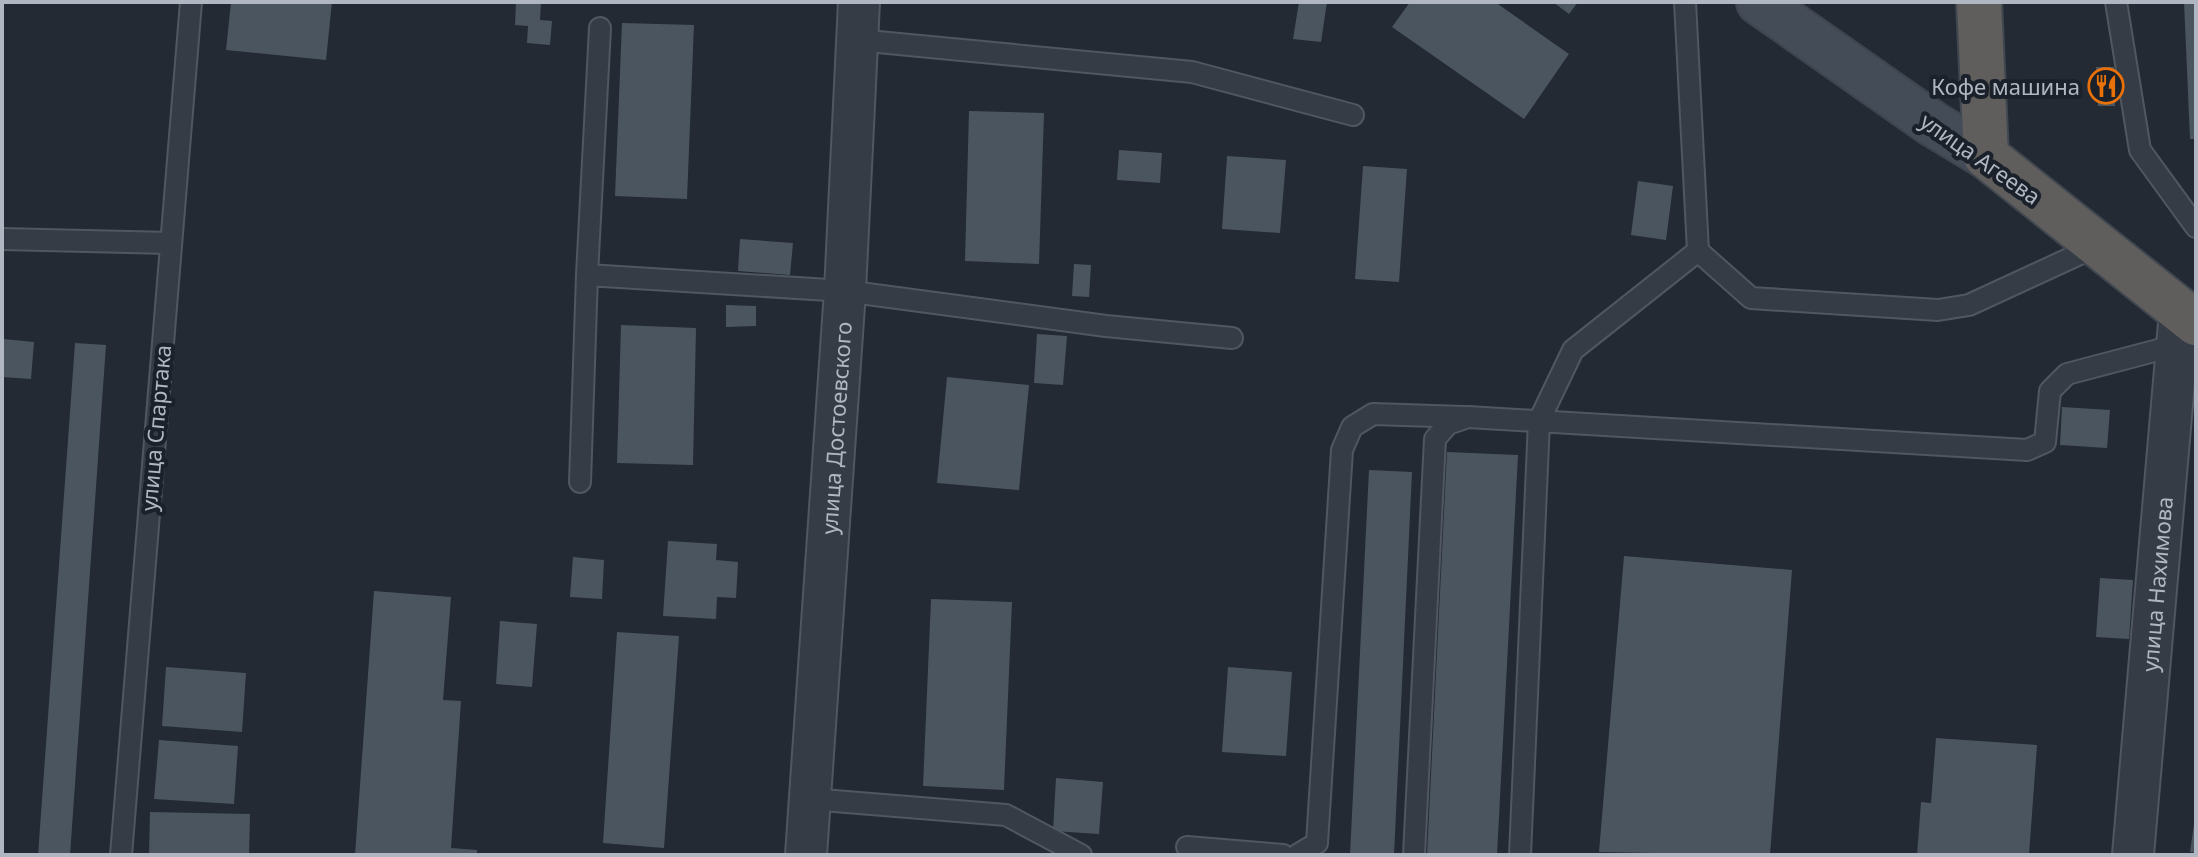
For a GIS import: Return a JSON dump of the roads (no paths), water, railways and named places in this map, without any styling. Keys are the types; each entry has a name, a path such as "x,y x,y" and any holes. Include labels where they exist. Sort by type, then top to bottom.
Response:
{"highway":[{"path":"1979,2 1986,156"},
{"name":"улица Агеева","path":"1986,156 2099,245 2184,327"}],"main road":[{"name":"улица Агеева","path":"1759,2 1933,124 1986,156"}],"street":[{"name":"улица Достоевского","path":"806,855 845,291 858,21"},
{"name":"улица Нахимова","path":"2133,855 2184,327"}],"lane":[{"name":"улица Спартака","path":"121,855 191,2"},
{"path":"1685,2 1698,251 1751,298 1938,310 1969,305 2099,245"},
{"path":"2116,2 2140,150 2196,227"},
{"path":"858,21 1192,72 1353,115"},
{"path":"580,482 600,28"},
{"path":"2,239 170,243"},
{"path":"1520,855 1539,421 1573,350 1698,251"},
{"path":"587,275 845,291 1106,326 1232,338"},
{"path":"1297,855 1317,843 1342,450 1352,427 1373,414 2027,450 2045,442 2050,391 2067,374 2184,327"},
{"path":"1414,855 1435,439 1448,424 1468,417"},
{"path":"810,799 1006,815 1081,855"},
{"path":"1187,847 1283,855"}],"place":[{"name":"Кофе машина","path":"2106,86"}]}
